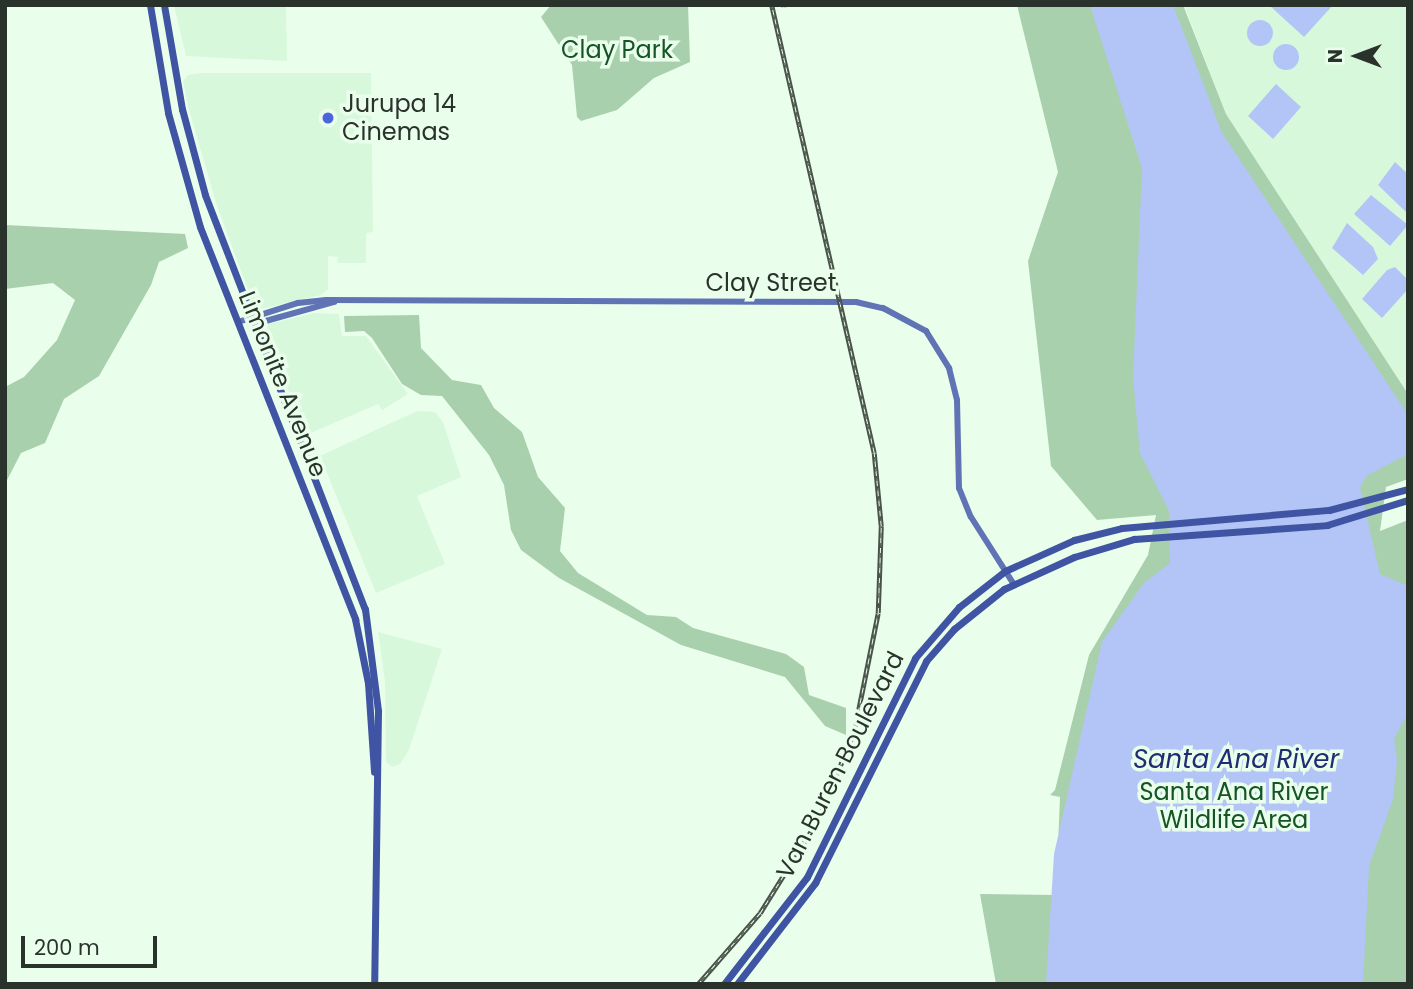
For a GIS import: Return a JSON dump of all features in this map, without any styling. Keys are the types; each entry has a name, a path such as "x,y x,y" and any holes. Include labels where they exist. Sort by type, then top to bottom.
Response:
{"main road":[{"name":"Limonite Avenue","path":"149,5 178,153 200,227 355,619 368,683 375,776"},
{"name":"Limonite Avenue","path":"164,5 192,150 252,319 365,609 377,681 374,984"},
{"name":"Clay Street","path":"238,322 298,303 334,302 856,302 896,313 932,337 949,368 957,400 959,488 1013,583"},
{"path":"265,390 292,447 305,452"},
{"name":"Van Buren Boulevard","path":"724,984 807,877 915,658 959,607 1005,572 1074,540 1166,522 1329,510 1408,489"},
{"name":"Van Buren Boulevard","path":"737,984 815,883 926,661 954,629 1013,583 1102,547 1169,535 1327,525 1388,509 1408,500"}],"shaded area":[{"path":"174,5 286,5 287,61 186,56"},
{"path":"1184,5 1408,5 1408,394 1226,114"},
{"path":"371,73 373,232 366,233 366,263 337,263 338,257 328,256 328,289 321,295 261,309 254,306 217,206 189,110 183,81 188,75"},
{"path":"314,313 339,314 342,336 366,336 408,394 382,410 378,404 306,435 266,333 268,324"},
{"path":"417,411 435,412 443,422 461,477 417,496 445,564 376,593 320,456"},
{"path":"378,632 442,649 409,750 400,764 392,767 386,762 385,681"}],"green space":[{"name":"Clay Park","path":"551,5 688,5 690,62 654,78 617,110 581,121 577,117 572,65 541,17"},
{"name":"Santa Ana River","path":"1017,5 1183,5 1226,114 1408,394 1408,479 1386,487 1380,531 1408,520 1408,984 996,984 980,894 1056,895 1060,797 1050,795 1055,790 1089,655 1148,555 1156,515 1097,520 1051,466 1028,261 1058,172"},
{"path":"5,225 185,234 188,248 159,262 151,285 99,376 64,399 45,443 21,453 5,484 5,387 24,377 57,340 75,300 53,283 5,289"},
{"path":"419,315 421,348 452,380 481,385 494,408 522,432 538,477 565,508 560,551 578,573 647,615 676,617 693,628 786,654 804,667 809,695 846,708 846,735 825,726 785,677 681,645 559,578 521,550 511,530 504,485 489,455 442,396 421,395 402,384 372,338 364,331 345,332 344,316"}],"water":[{"name":"Santa Ana River","path":"1090,5 1173,5 1222,133 1408,415 1408,454 1366,476 1360,488 1380,574 1408,586 1408,712 1394,739 1397,760 1393,799 1369,866 1363,984 1046,984 1054,854 1102,642 1144,583 1170,563 1169,511 1140,453 1133,378 1142,168"},
{"path":"1269,5 1333,5 1304,37"},
{"path":"1260,20 1269,24 1273,33 1269,42 1260,46 1251,42 1247,33 1251,24"},
{"path":"1286,44 1295,48 1299,57 1295,66 1286,70 1277,66 1273,57 1277,48"},
{"path":"1276,84 1301,107 1273,139 1248,116"},
{"path":"1395,162 1408,174 1408,214 1378,185"},
{"path":"1371,195 1408,225 1390,246 1354,214"},
{"path":"1347,223 1373,247 1378,259 1363,275 1332,248"},
{"path":"1395,267 1408,280 1408,289 1382,318 1362,299 1387,270"}],"railway":[{"path":"698,984 760,913 818,820 854,732 878,613 881,526 874,453 771,5"}],"place":[{"name":"Jurupa 14 Cinemas","path":"328,118"}],"park label":[{"name":"Santa Ana River Wildlife Area","path":"1234,806"}]}
